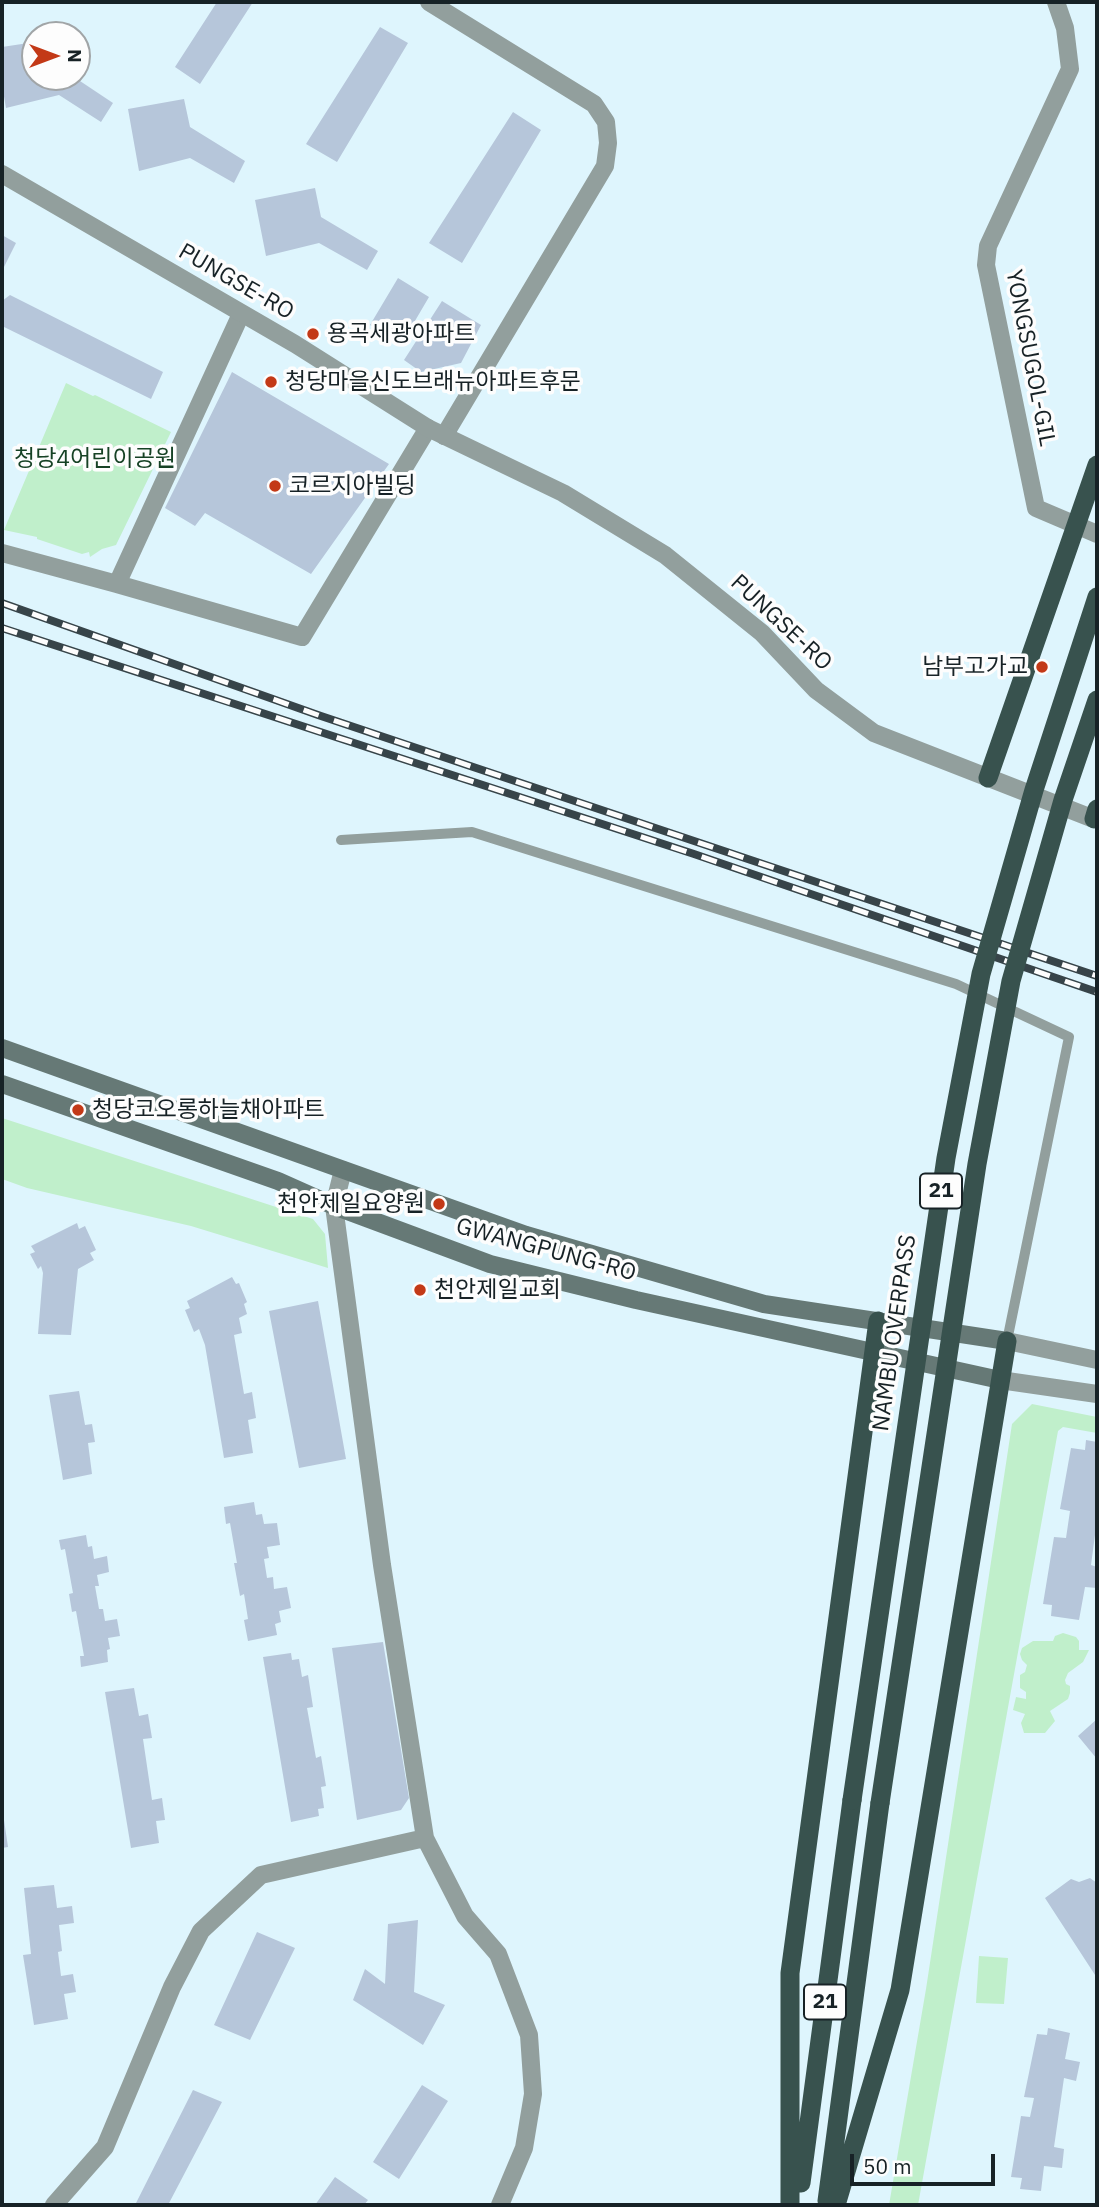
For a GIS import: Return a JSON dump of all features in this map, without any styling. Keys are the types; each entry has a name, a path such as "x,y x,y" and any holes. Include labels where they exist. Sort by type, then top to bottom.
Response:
{"highway":[{"path":"988,778 1097,465"},
{"name":"NAMBU OVERPASS","path":"797,2205 852,1800 946,1158 981,974 1034,790 1097,597"},
{"name":"21","path":"827,2205 880,1803 977,1164 1011,981 1063,800 1097,700"},
{"path":"790,2205 790,1973 877,1321"},
{"path":"836,2205 900,1990 1007,1341"}],"main road":[{"name":"GWANGPUNG-RO","path":"2,1048 526,1235 764,1304 1007,1341"},
{"name":"GWANGPUNG-RO","path":"2,1084 278,1181 334,1206 490,1264 873,1354 1000,1380"}],"street":[{"path":"2,553 117,583 302,637 436,432 604,166 608,142 606,122 594,104 429,2"},
{"name":"YONGSUGOL-GIL","path":"1056,2 1065,29 1070,69 988,246 986,265 1036,508 1097,534"},
{"name":"PUNGSE-RO","path":"2,174 295,344 436,432 563,492 665,555 762,633 816,690 874,733 1042,801 1096,816"},
{"path":"117,583 241,314"},
{"path":"343,1170 334,1206 382,1565 425,1838 465,1916 498,1954 529,2035 533,2094 524,2148 500,2205"},
{"name":"GWANGPUNG-RO","path":"1007,1341 1097,1360"},
{"name":"GWANGPUNG-RO","path":"1000,1380 1097,1394"},
{"path":"54,2205 105,2147 172,1987 201,1931 261,1875 425,1838"}],"lane":[{"path":"341,840 472,832 956,984 1069,1037 1007,1341"}],"green space":[{"name":"청당4어린이공원","path":"66,383 171,432 116,545 102,549 90,557 89,552 82,554 37,537 4,530"},
{"path":"2,1118 313,1219 325,1234 328,1268 191,1226 27,1188 2,1179"},
{"path":"1032,1404 1097,1417 1097,1433 1063,1427 1058,1431 918,2205 889,2205 926,1989 1012,1424"},
{"path":"1063,1633 1076,1637 1079,1650 1089,1650 1083,1662 1068,1673 1065,1680 1070,1686 1068,1699 1050,1711 1055,1721 1045,1733 1024,1733 1021,1723 1025,1714 1013,1710 1016,1697 1026,1699 1026,1692 1020,1688 1020,1675 1025,1672 1027,1665 1020,1654 1022,1648 1033,1641 1053,1641 1055,1636"},
{"path":"979,1956 1008,1958 1004,2004 976,2003"}],"building":[{"path":"217,2 253,2 200,84 175,67"},
{"path":"380,27 408,43 337,162 306,144"},
{"path":"21,44 21,91 91,91 91,88 113,103 101,122 59,95 6,108 2,85 2,47"},
{"path":"184,99 190,127 245,161 234,183 190,158 139,171 128,109"},
{"path":"513,112 541,130 462,263 429,243"},
{"path":"315,188 321,217 378,251 367,270 319,243 266,256 255,200"},
{"path":"2,235 16,243 2,271"},
{"path":"398,278 429,297 402,343 370,325"},
{"path":"10,295 163,372 151,399 2,326 2,301"},
{"path":"442,301 481,325 461,363 421,372 404,360"},
{"name":"코르지아빌딩","path":"232,372 389,464 311,574 205,513 195,526 165,508"},
{"path":"77,1223 79,1229 85,1226 96,1250 90,1253 94,1260 78,1269 71,1335 38,1334 43,1273 41,1266 38,1269 30,1254 35,1252 31,1246"},
{"path":"232,1277 236,1284 239,1283 247,1302 244,1304 247,1314 239,1318 242,1333 234,1335 244,1394 252,1392 256,1418 248,1420 253,1453 224,1458 205,1345 199,1329 194,1332 185,1310 190,1308 187,1301"},
{"path":"318,1301 346,1459 299,1468 269,1311"},
{"path":"79,1391 85,1425 92,1424 95,1442 88,1443 92,1474 63,1480 49,1395"},
{"path":"1086,1440 1097,1442 1097,1520 1091,1565 1097,1567 1097,1588 1085,1587 1079,1620 1051,1616 1052,1605 1043,1604 1054,1537 1066,1538 1070,1511 1060,1509 1071,1448 1085,1450"},
{"path":"254,1502 256,1515 262,1514 264,1524 277,1523 280,1545 267,1547 269,1558 264,1559 267,1578 273,1577 274,1589 287,1587 291,1608 279,1611 281,1622 275,1624 277,1635 248,1641 244,1620 248,1619 244,1594 240,1596 230,1523 226,1524 224,1507"},
{"path":"86,1535 88,1547 92,1546 94,1559 107,1556 109,1572 97,1575 99,1586 95,1586 99,1609 103,1609 105,1621 117,1619 120,1636 108,1638 108,1662 81,1667 80,1656 84,1656 76,1611 72,1612 69,1594 73,1593 65,1549 61,1550 59,1540"},
{"path":"383,1642 409,1798 401,1810 357,1820 332,1648"},
{"path":"291,1653 292,1660 299,1659 302,1677 308,1675 313,1707 307,1708 316,1758 321,1756 326,1786 321,1787 324,1808 318,1809 319,1816 291,1822 263,1657"},
{"path":"134,1688 139,1716 148,1714 152,1738 143,1739 152,1800 162,1798 165,1820 156,1821 159,1843 131,1848 105,1692"},
{"path":"1097,1719 1097,1759 1078,1736"},
{"path":"2,1814 8,1847 2,1848"},
{"path":"1090,1878 1097,1883 1097,1978 1045,1898 1071,1879 1079,1882"},
{"path":"54,1885 57,1908 72,1906 74,1923 59,1925 62,1951 58,1952 61,1976 73,1974 76,1992 64,1994 68,2019 34,2025 23,1955 31,1954 24,1888"},
{"path":"418,1920 414,1992 445,2005 423,2045 353,2000 365,1969 385,1984 388,1924"},
{"path":"257,1932 295,1948 250,2040 214,2025"},
{"path":"1048,2028 1070,2033 1065,2059 1080,2062 1076,2081 1064,2078 1054,2147 1064,2149 1062,2168 1044,2166 1041,2191 1020,2189 1022,2178 1011,2177 1021,2116 1030,2117 1034,2098 1024,2097 1037,2034 1047,2035"},
{"path":"422,2085 448,2101 399,2179 373,2162"},
{"path":"193,2090 222,2102 168,2205 135,2205"},
{"path":"335,2177 368,2200 364,2205 315,2205"}],"railway":[{"path":"2,603 318,715 1097,976"},
{"path":"2,628 694,854 1097,992"}],"place":[{"name":"용곡세광아파트","path":"313,334"},
{"name":"청당마을신도브래뉴아파트후문","path":"271,382"},
{"name":"코르지아빌딩","path":"275,486"},
{"name":"남부고가교","path":"1042,667"},
{"name":"청당코오롱하늘채아파트","path":"78,1110"},
{"name":"천안제일요양원","path":"439,1204"},
{"name":"천안제일교회","path":"420,1290"}]}
